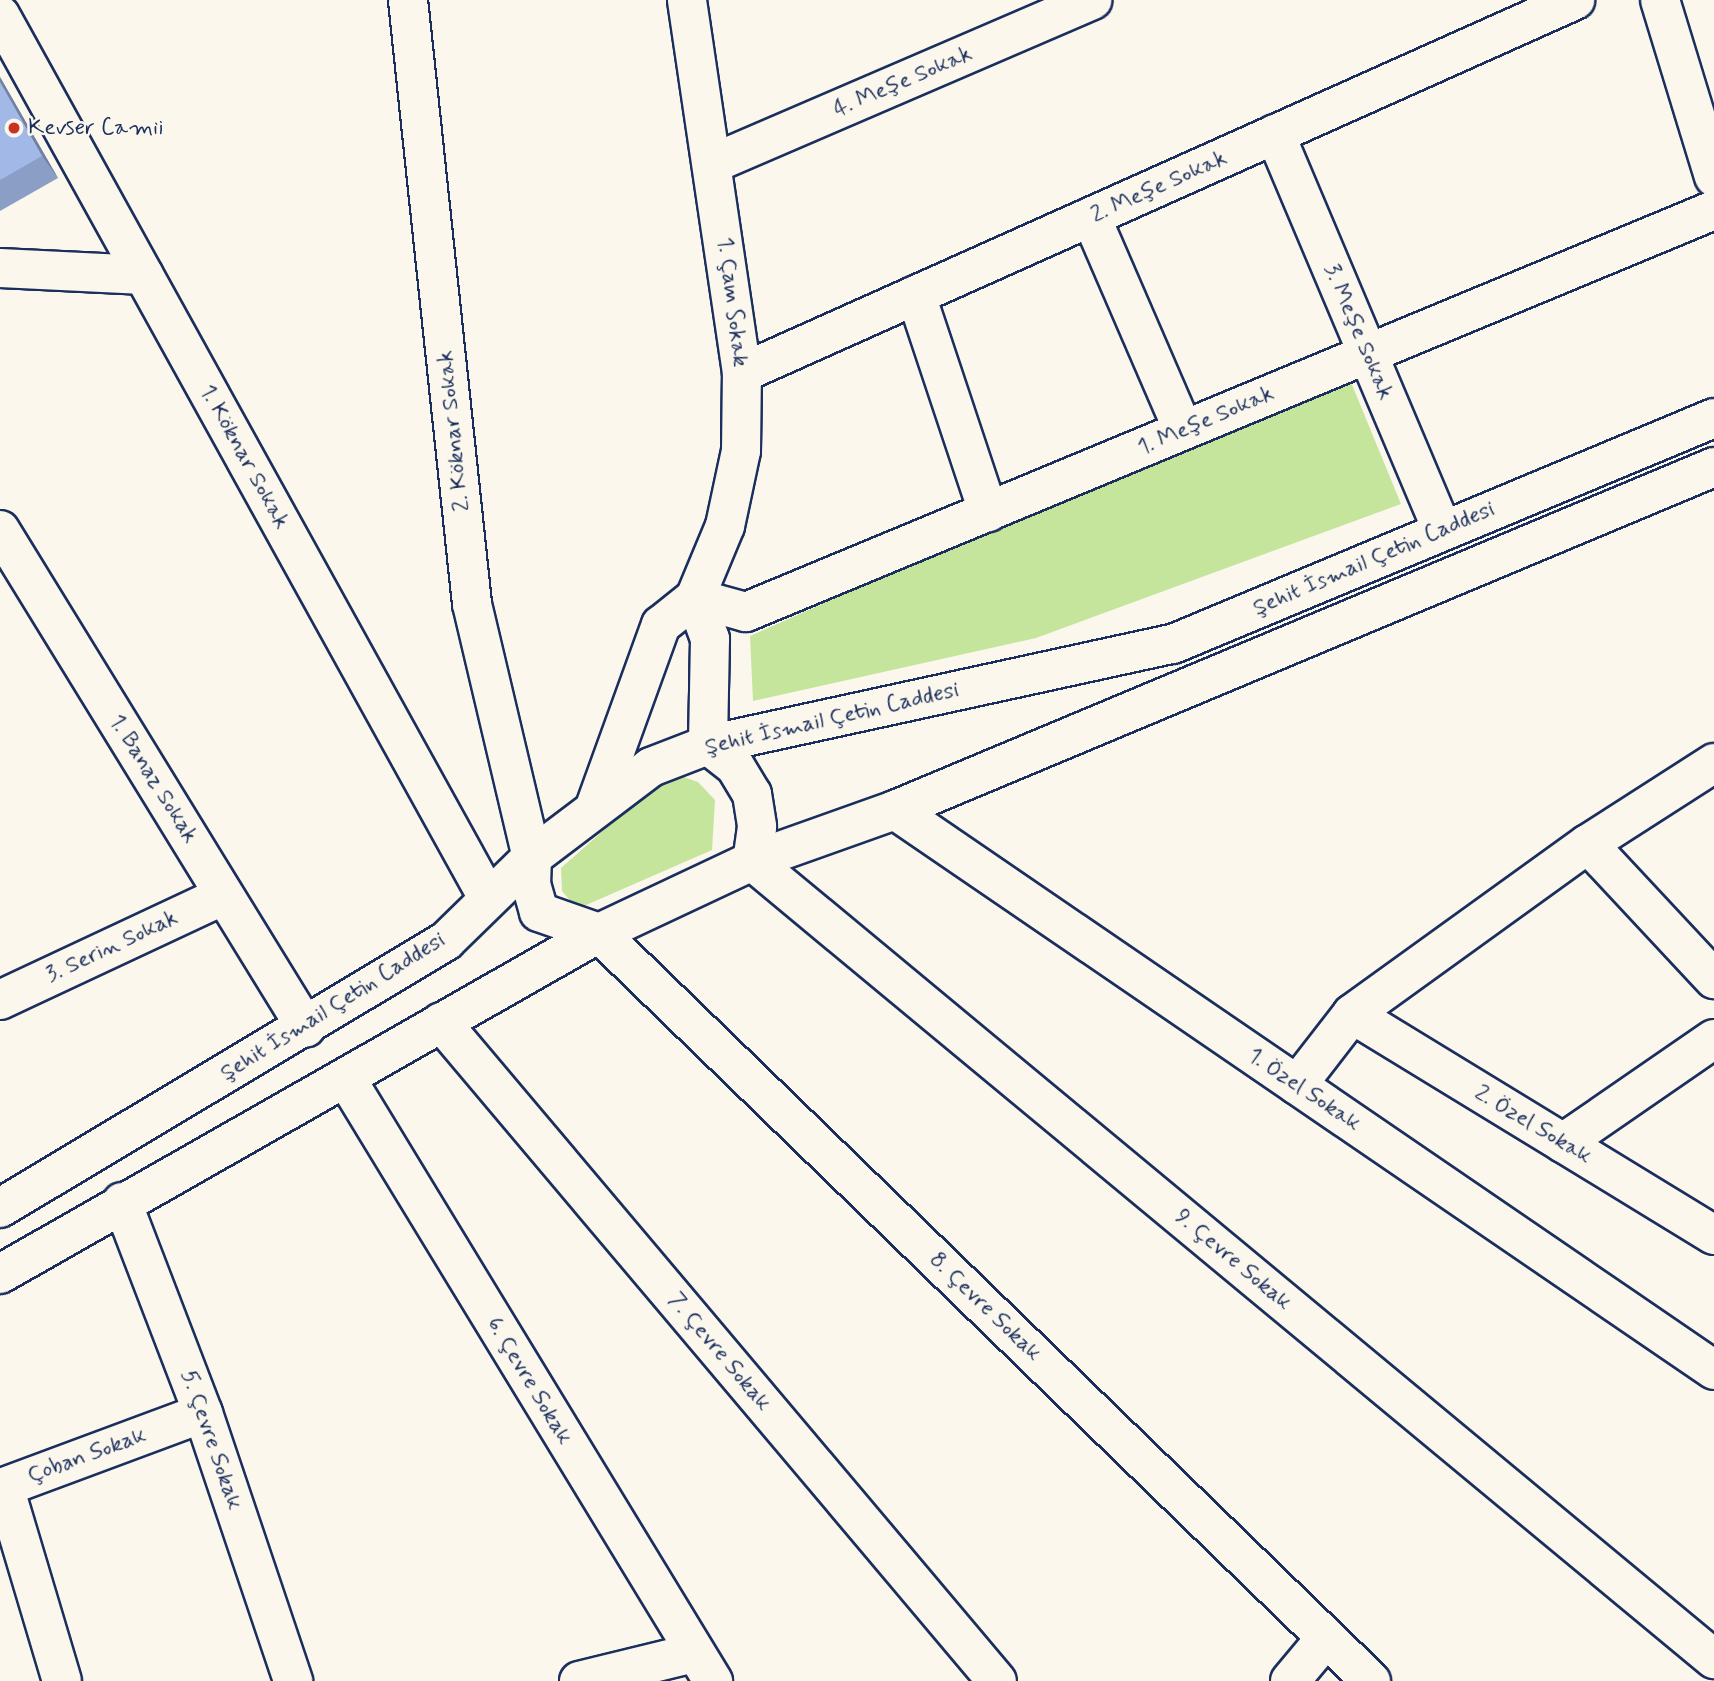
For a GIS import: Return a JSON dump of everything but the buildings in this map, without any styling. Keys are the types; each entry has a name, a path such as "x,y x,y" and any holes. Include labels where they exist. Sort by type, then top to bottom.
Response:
{"street":[{"name":"2. Köknar Sokak","path":"408,0 472,604 533,857 531,884 539,912 599,933"},
{"name":"1. Çam Sokak","path":"687,0 714,163 742,373 741,451 728,514 695,598"},
{"name":"4. Meşe Sokak","path":"714,163 1092,0"},
{"name":"2. Meşe Sokak","path":"742,373 1575,0"},
{"path":"1660,0 1714,177"},
{"name":"1. Köknar Sokak","path":"0,15 488,898"},
{"name":"3. Meşe Sokak","path":"1275,134 1442,530"},
{"name":"1. Meşe Sokak","path":"695,598 746,612 1714,210"},
{"path":"1091,216 1183,430"},
{"path":"0,268 144,275"},
{"path":"916,295 988,512"},
{"name":"Şehit İsmail Çetin Caddesi","path":"0,1208 306,1028 446,941 533,857 595,807 652,767 708,745 1173,644 1714,418"},
{"name":"Şehit İsmail Çetin Caddesi","path":"0,1274 122,1202 346,1080 441,1022 599,933 752,861 895,810 1714,467"},
{"name":"1. Banaz Sokak","path":"0,530 306,1028"},
{"path":"595,807 661,625 695,598 710,639 708,745 735,766 752,794 757,827 752,861"},
{"path":"1297,1085 1352,1014 1588,844 1714,763"},
{"name":"1. Özel Sokak","path":"895,810 1714,1370"},
{"path":"1588,844 1714,979"},
{"name":"9. Çevre Sokak","path":"752,861 1714,1659"},
{"name":"3. Serin Sokak","path":"0,1000 224,895"},
{"name":"8. Çevre Sokak","path":"599,933 1371,1681"},
{"name":"2. Özel Sokak","path":"1352,1014 1714,1235"},
{"name":"7. Çevre Sokak","path":"441,1022 997,1681"},
{"path":"1563,1143 1714,1038"},
{"name":"6. Çevre Sokak","path":"346,1080 704,1667"},
{"name":"5. Çevre Sokak","path":"122,1202 203,1413 293,1681"},
{"name":"Çoban Sokak","path":"62,1681 4,1486 203,1413"},
{"path":"1290,1681 1326,1638"},
{"path":"579,1681 704,1667"}],"green space":[{"path":"1346,370 1401,504 1036,638 753,701 750,636"},
{"path":"678,775 698,782 715,800 712,850 577,909 562,891 561,868 663,778"}],"place":[{"name":"Kevser Camii","path":"14,128"}]}
